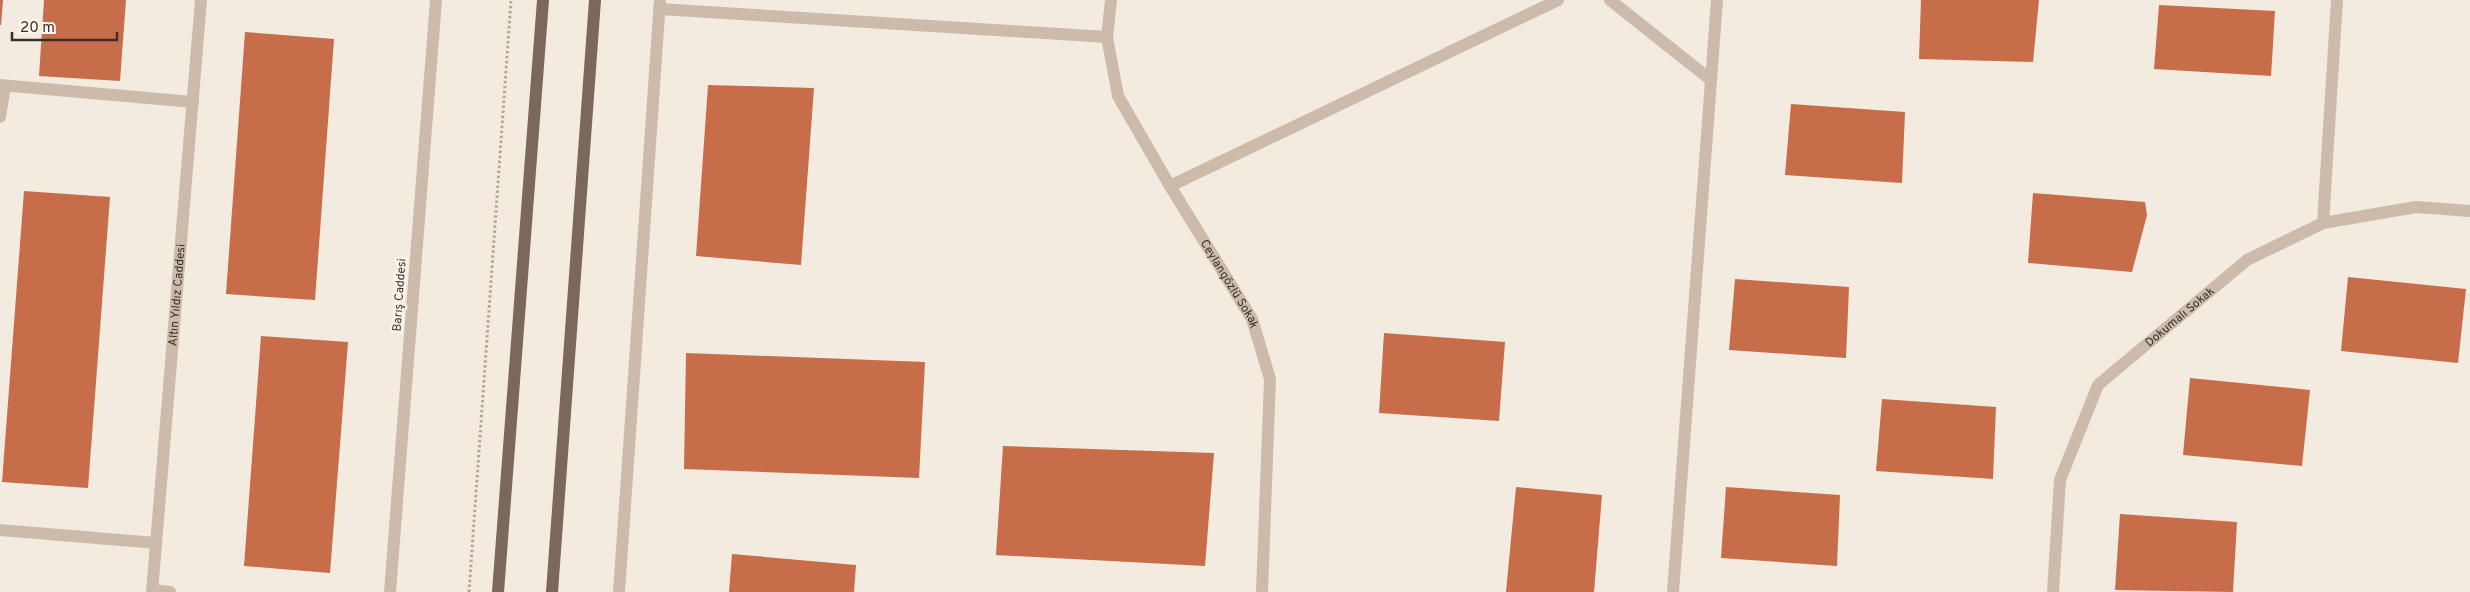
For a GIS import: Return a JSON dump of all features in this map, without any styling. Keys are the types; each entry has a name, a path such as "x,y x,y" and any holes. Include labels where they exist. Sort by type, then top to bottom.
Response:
{"main road":[{"path":"498,592 543,0"},
{"path":"552,592 595,0"}],"street":[{"name":"Altın Yıldız Caddesi","path":"152,591 201,0"},
{"name":"Barış Caddesi","path":"390,592 436,0"},
{"name":"Ceylangözlü Sokak","path":"1111,0 1107,36 1118,96 1170,186 1252,319 1270,379 1262,592"},
{"path":"1170,186 1558,0"},
{"path":"1610,0 1711,80"},
{"path":"1673,592 1717,0"},
{"path":"2323,222 2337,0"},
{"path":"619,592 659,5 1107,36"},
{"path":"0,117 2,85 192,102"},
{"name":"Dokumalı Sokak","path":"2053,592 2060,480 2098,385 2246,260 2323,222 2416,208 2470,211"},
{"path":"0,530 156,542"},
{"path":"152,591 170,592"}],"path":[{"path":"469,592 511,0"}],"building":[{"path":"0,0 3,0 1,25 0,25"},
{"path":"44,0 126,0 120,81 39,76"},
{"path":"1921,0 2039,0 2033,62 1919,59"},
{"path":"2159,5 2275,11 2271,76 2154,69"},
{"path":"245,32 334,39 315,300 226,294"},
{"path":"708,85 814,88 801,265 696,256"},
{"path":"1791,104 1905,112 1902,183 1785,175"},
{"path":"24,191 110,197 88,488 2,482"},
{"path":"2033,193 2145,202 2147,215 2132,272 2028,263"},
{"path":"2348,277 2466,289 2458,363 2341,351"},
{"path":"1735,279 1849,287 1846,358 1729,350"},
{"path":"1384,333 1505,342 1499,421 1379,413"},
{"path":"261,336 348,342 330,573 244,566"},
{"path":"686,353 925,362 919,478 684,469"},
{"path":"2190,378 2310,390 2302,466 2183,455"},
{"path":"1882,399 1996,407 1993,479 1876,471"},
{"path":"1003,446 1214,453 1205,566 996,555"},
{"path":"1516,487 1602,495 1594,592 1506,592"},
{"path":"1726,487 1840,495 1837,566 1721,558"},
{"path":"2120,514 2237,522 2233,592 2115,590"},
{"path":"732,554 856,565 854,592 729,592"}]}
